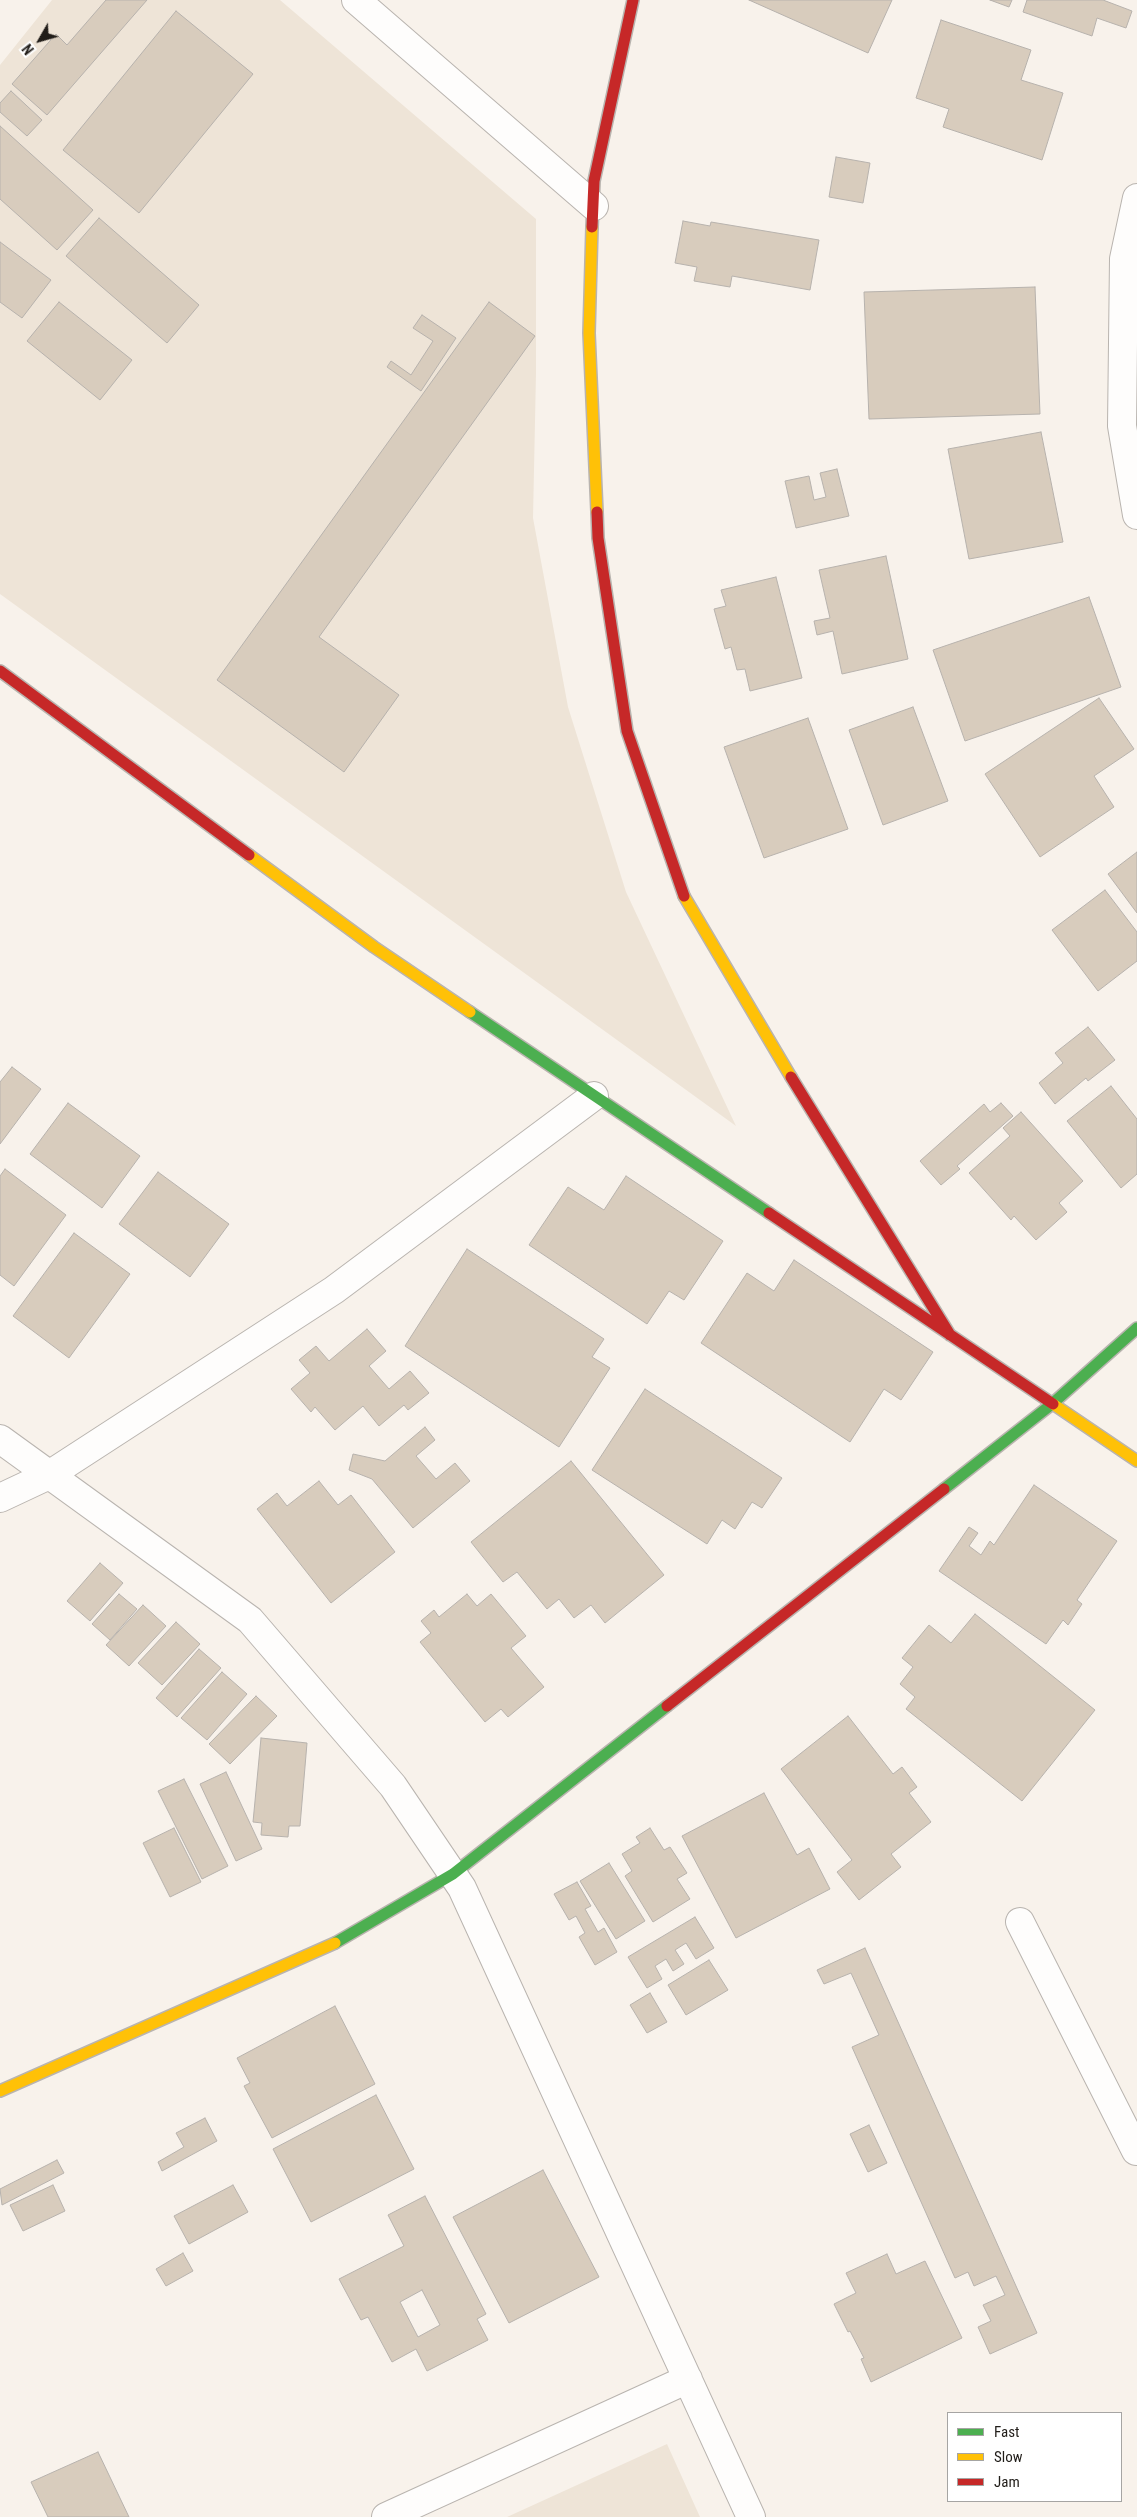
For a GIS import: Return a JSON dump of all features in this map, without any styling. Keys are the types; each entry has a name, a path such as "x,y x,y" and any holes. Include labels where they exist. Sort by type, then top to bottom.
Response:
{"street":[{"path":"356,0 594,206"},
{"path":"633,0 594,181 589,332 598,538 627,731 684,897 785,1068 950,1335"},
{"path":"1137,198 1124,259 1122,426 1137,515"},
{"path":"0,671 374,948 1137,1461"},
{"path":"0,1498 49,1475 334,1290 594,1096"},
{"path":"0,2091 324,1948 452,1874 1052,1404 1137,1328"},
{"path":"0,1439 250,1620 393,1786 462,1888 752,2517"},
{"path":"1020,1922 1137,2152"},
{"path":"386,2517 688,2379"}],"shaded area":[{"path":"52,0 280,0 536,219 536,373 533,518 568,707 626,892 736,1126 0,594 0,65"},
{"path":"667,2444 700,2517 507,2517"}],"building":[{"path":"106,0 147,0 47,115 12,84 56,34 67,45"},
{"path":"749,0 892,0 868,53"},
{"path":"990,0 1012,0 1009,7"},
{"path":"1027,0 1103,0 1132,11 1126,28 1097,18 1092,36 1023,12"},
{"path":"176,11 253,74 139,213 63,150"},
{"path":"941,20 1031,50 1021,80 1063,93 1042,160 943,127 949,109 916,98"},
{"path":"11,91 42,120 27,136 0,112 0,103"},
{"path":"0,126 93,210 57,250 0,199"},
{"path":"836,157 870,163 863,203 829,197"},
{"path":"99,218 199,305 167,343 66,256"},
{"path":"683,221 710,226 711,222 819,240 810,290 732,276 730,287 694,281 697,267 675,263"},
{"path":"0,242 51,280 22,318 0,302"},
{"path":"1035,287 1040,414 869,419 864,292"},
{"path":"59,302 132,360 100,400 27,341"},
{"path":"489,302 535,336 319,637 399,695 344,772 217,680"},
{"path":"422,315 456,338 421,391 387,367 391,361 411,375 433,341 413,328"},
{"path":"1041,432 1063,542 969,559 948,449"},
{"path":"837,469 849,516 796,528 785,481 809,476 814,500 826,497 820,473"},
{"path":"886,556 908,659 842,674 833,631 817,635 814,621 830,618 819,570"},
{"path":"776,577 802,678 750,691 745,669 737,670 731,647 725,649 714,609 726,606 721,590"},
{"path":"1089,597 1121,687 965,741 933,650"},
{"path":"1099,698 1134,749 1094,776 1114,807 1040,857 985,774"},
{"path":"913,707 948,801 883,825 849,730"},
{"path":"808,718 848,829 764,858 724,747"},
{"path":"1137,852 1137,913 1108,874"},
{"path":"1105,890 1137,932 1137,961 1098,991 1052,930"},
{"path":"1088,1027 1115,1060 1088,1081 1086,1078 1055,1104 1039,1083 1063,1063 1055,1053"},
{"path":"12,1067 41,1089 0,1144 0,1082"},
{"path":"1111,1086 1137,1119 1137,1174 1121,1188 1067,1121"},
{"path":"68,1103 140,1156 102,1208 30,1154"},
{"path":"1001,1103 1013,1116 957,1166 960,1169 941,1185 920,1161 984,1104 990,1112"},
{"path":"1021,1112 1083,1181 1059,1203 1067,1212 1036,1240 1014,1216 1011,1220 969,1173 1010,1136 1003,1128"},
{"path":"5,1169 66,1215 14,1286 0,1275 0,1176"},
{"path":"158,1172 229,1224 190,1277 119,1224"},
{"path":"626,1176 723,1241 684,1300 669,1291 647,1324 529,1245 568,1187 604,1210"},
{"path":"74,1233 130,1274 69,1358 13,1316"},
{"path":"467,1249 604,1339 592,1357 610,1368 559,1447 405,1346"},
{"path":"794,1260 933,1352 901,1400 884,1389 850,1442 701,1343 747,1273 774,1291"},
{"path":"367,1329 386,1351 369,1366 389,1389 410,1371 429,1393 408,1410 404,1405 379,1426 363,1406 335,1430 315,1407 311,1412 291,1389 310,1373 299,1360 316,1346 329,1361"},
{"path":"645,1389 782,1478 762,1508 752,1502 735,1529 722,1520 707,1544 592,1470"},
{"path":"425,1427 435,1440 416,1456 436,1479 455,1463 470,1481 413,1528 372,1479 349,1470 353,1454 385,1461"},
{"path":"571,1461 664,1575 605,1623 591,1605 574,1618 559,1599 547,1609 517,1572 503,1582 471,1542"},
{"path":"319,1481 338,1505 351,1495 395,1552 331,1603 257,1509 277,1493 287,1506"},
{"path":"1034,1485 1117,1541 1077,1600 1082,1604 1068,1625 1063,1620 1046,1644 939,1571 969,1527 978,1533 969,1546 981,1555 990,1541 994,1545"},
{"path":"100,1563 123,1583 90,1621 67,1601"},
{"path":"119,1594 137,1609 110,1640 92,1624"},
{"path":"467,1594 477,1606 491,1594 526,1636 511,1648 544,1687 508,1717 501,1709 485,1722 420,1642 431,1633 421,1621 434,1610 439,1617"},
{"path":"143,1605 166,1626 129,1666 106,1645"},
{"path":"975,1614 1095,1710 1022,1801 906,1709 915,1697 900,1684 913,1667 902,1658 929,1625 951,1643"},
{"path":"176,1622 200,1644 162,1685 138,1663"},
{"path":"199,1649 221,1668 177,1717 156,1698"},
{"path":"222,1672 247,1694 207,1740 181,1718"},
{"path":"256,1696 277,1716 230,1764 209,1744"},
{"path":"848,1716 893,1774 902,1767 917,1787 909,1793 931,1822 891,1854 901,1867 859,1900 837,1872 852,1860 781,1769"},
{"path":"261,1738 307,1743 300,1826 289,1826 288,1837 261,1835 262,1823 253,1822"},
{"path":"226,1772 262,1849 236,1861 200,1784"},
{"path":"184,1779 228,1866 202,1879 158,1791"},
{"path":"764,1793 797,1855 809,1848 830,1889 736,1938 682,1836"},
{"path":"174,1828 201,1882 170,1897 143,1843"},
{"path":"650,1828 664,1850 670,1847 687,1873 677,1879 690,1899 653,1922 625,1876 632,1871 622,1854 640,1843 636,1837"},
{"path":"609,1863 645,1921 616,1939 580,1881"},
{"path":"577,1882 591,1906 585,1909 598,1932 604,1928 617,1952 595,1965 579,1937 585,1933 576,1916 569,1920 554,1894"},
{"path":"695,1917 714,1948 696,1959 686,1943 675,1950 684,1964 673,1971 666,1959 655,1966 662,1979 647,1988 628,1957"},
{"path":"865,1948 1037,2333 990,2354 978,2327 991,2321 983,2305 1005,2295 996,2276 974,2286 968,2272 955,2278 852,2047 879,2035 851,1973 824,1984 817,1970"},
{"path":"709,1960 728,1990 686,2015 668,1985"},
{"path":"650,1993 667,2022 647,2033 630,2005"},
{"path":"335,2006 375,2084 272,2138 244,2086 250,2083 237,2058"},
{"path":"376,2095 414,2169 311,2222 273,2149"},
{"path":"205,2118 217,2141 162,2171 158,2162 184,2147 176,2133"},
{"path":"869,2125 887,2163 868,2172 850,2134"},
{"path":"57,2160 64,2173 2,2205 0,2189"},
{"path":"543,2170 599,2277 509,2323 453,2217"},
{"path":"53,2185 65,2211 23,2231 10,2205"},
{"path":"233,2185 248,2212 189,2244 174,2216"},
{"path":"425,2196 486,2314 477,2319 488,2340 427,2371 416,2349 392,2362 368,2317 361,2320 339,2279 404,2246 388,2215","holes":["422,2290 440,2325 418,2337 400,2302"]},
{"path":"183,2253 193,2271 166,2286 156,2269"},
{"path":"887,2254 896,2274 925,2261 962,2338 871,2382 861,2359 864,2358 834,2304 856,2293 846,2273"},
{"path":"98,2452 129,2517 48,2517 31,2482"}],"traffic: fast":[{"path":"470,1012 769,1213"},
{"path":"944,1489 1052,1404 1137,1328"},
{"path":"335,1943 453,1874 667,1706"}],"traffic: slow":[{"path":"592,227 589,333 597,512"},
{"path":"249,855 374,947 470,1012"},
{"path":"684,896 791,1077"},
{"path":"1053,1404 1137,1461"},
{"path":"0,2091 335,1943"}],"traffic: jam":[{"path":"592,227 594,181 633,0"},
{"path":"597,512 598,538 627,731 684,896"},
{"path":"0,671 249,855"},
{"path":"791,1077 950,1335"},
{"path":"769,1213 1053,1404"},
{"path":"667,1706 944,1489"}]}
